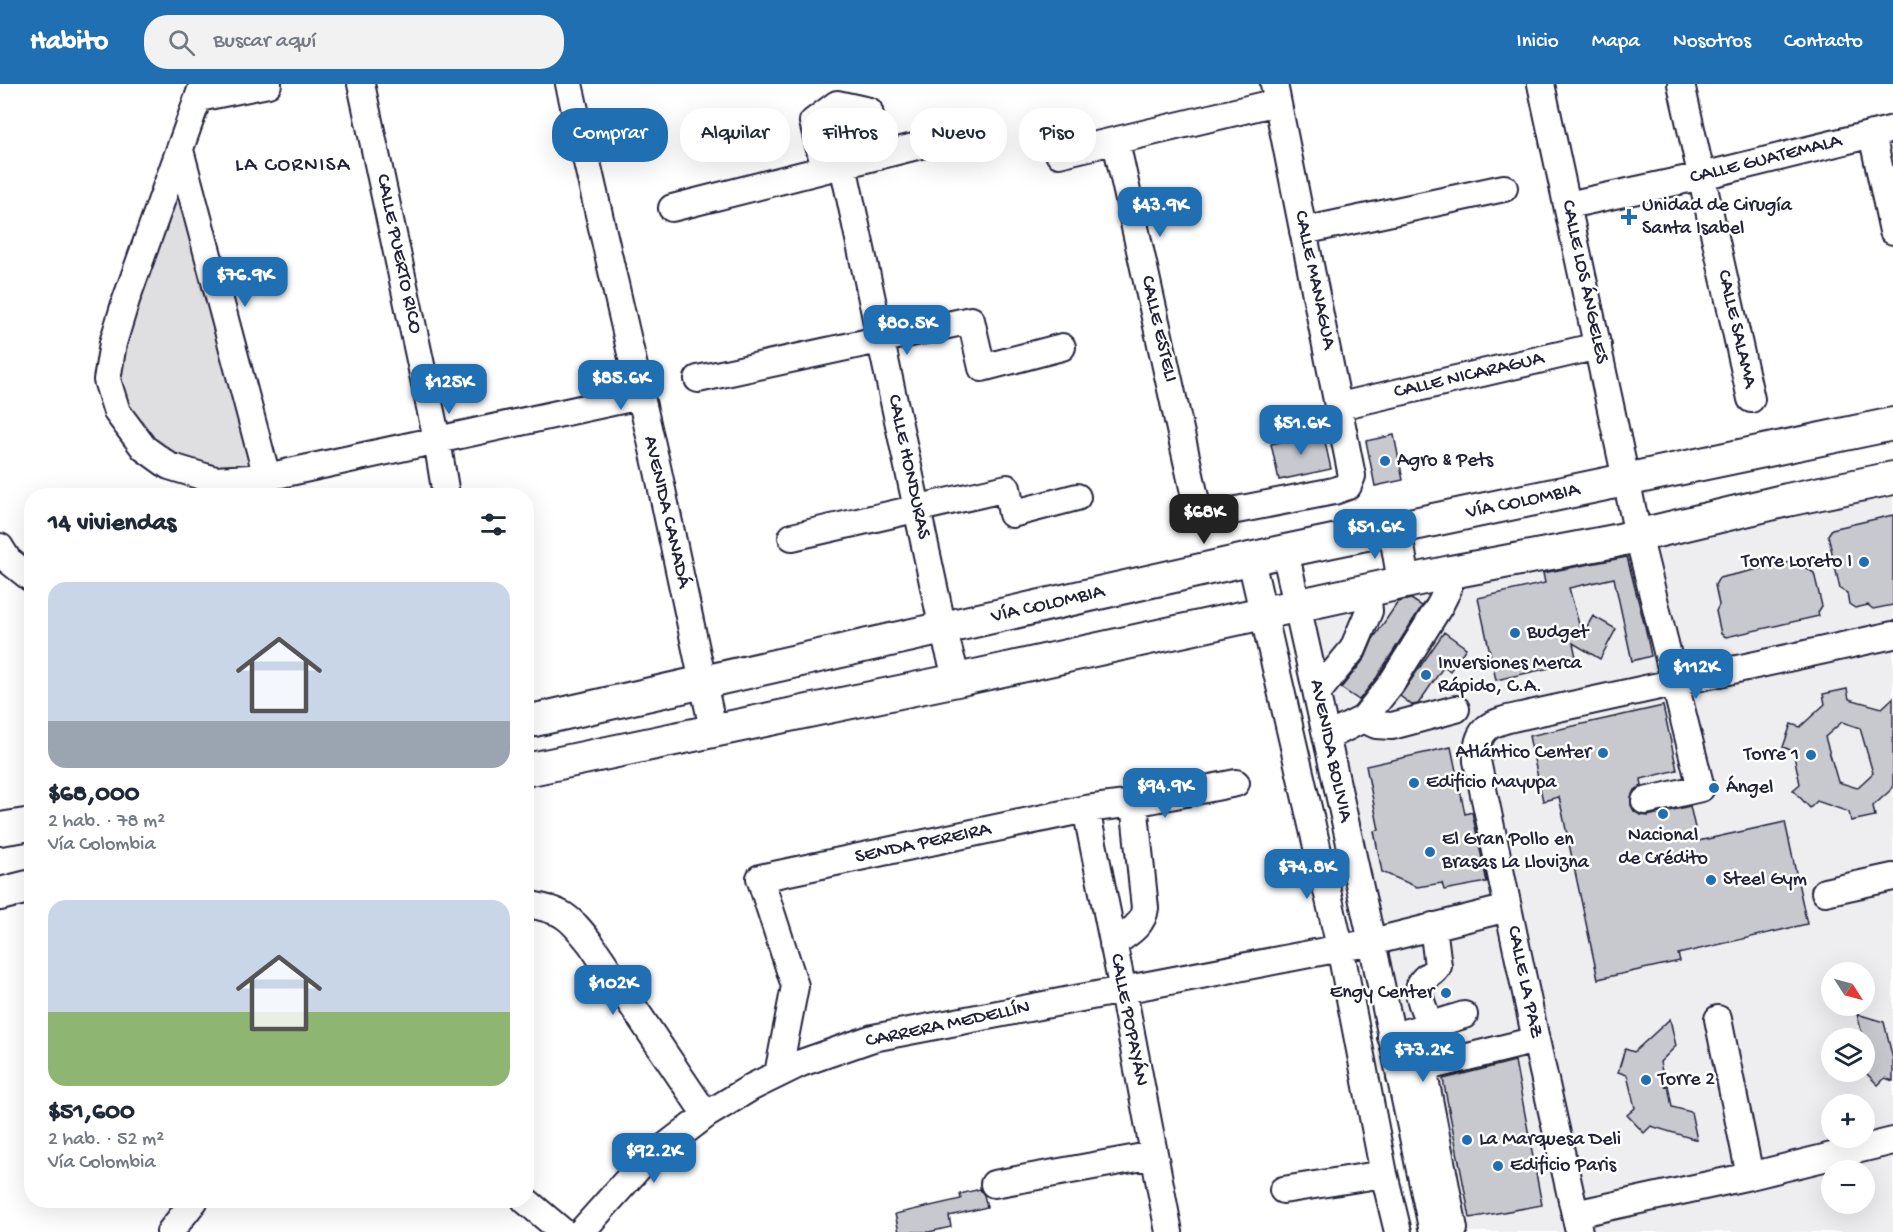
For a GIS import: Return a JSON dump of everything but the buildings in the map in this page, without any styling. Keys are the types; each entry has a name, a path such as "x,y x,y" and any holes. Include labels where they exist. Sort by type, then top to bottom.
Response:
{"main road":[{"name":"VÍA COLOMBIA","path":"534,720 1285,551 1893,424"},
{"path":"534,768 713,729 957,680 1263,614 1298,604 1638,535 1893,478"},
{"path":"1395,529 1404,582"},
{"path":"0,830 24,826"},
{"path":"0,880 24,878"},
{"path":"0,894 24,888"}],"street":[{"path":"268,84 201,91 126,300 113,343 107,380 117,412 144,448 169,465 215,480 267,477 640,396"},
{"name":"CALLE PUERTO RICO","path":"361,84 437,440 445,488"},
{"name":"AVENIDA CANADÁ","path":"569,84 713,729"},
{"name":"CALLE LOS ÁNGELES","path":"1541,84 1638,535 1701,789 1645,801"},
{"name":"CALLE SALAMA","path":"1681,84 1751,399"},
{"name":"CALLE HONDURAS","path":"863,108 834,94 813,122 834,167 881,339 943,629"},
{"path":"1096,146 1269,98"},
{"name":"CALLE MANAGUA","path":"1269,98 1303,231 1340,406 1352,476"},
{"path":"1883,131 1893,231"},
{"name":"CALLE GUATEMALA","path":"1568,205 1702,176 1883,131"},
{"name":"CALLE ESTELI","path":"1116,142 1197,506 1204,515 1334,491 1348,486 1352,476"},
{"path":"180,150 267,477"},
{"path":"672,208 854,162"},
{"path":"1303,231 1504,188"},
{"path":"698,379 971,320 982,368 1062,347"},
{"name":"CALLE NICARAGUA","path":"1340,406 1598,346"},
{"path":"792,537 1007,488 1012,514 1077,497"},
{"path":"0,547 8,560 24,573"},
{"name":"AVENIDA BOLIVIA","path":"1285,551 1372,942 1433,1232"},
{"name":"AVENIDA BOLIVIA","path":"1251,560 1340,947 1384,1174 1398,1232"},
{"path":"1327,737 1363,719 1391,684 1448,589 1451,572"},
{"path":"1317,693 1353,649 1369,611 1367,590"},
{"path":"943,629 957,680"},
{"path":"1675,682 1893,635"},
{"name":"CALLE LA PAZ","path":"1577,1223 1477,761 1476,744 1482,732 1492,724 1675,682"},
{"path":"1363,719 1376,725 1392,726 1456,709"},
{"name":"SENDA PEREIRA","path":"778,1074 795,986 760,878 1086,809 1134,803 1236,783"},
{"path":"1113,944 1136,927 1144,916 1134,803"},
{"name":"CALLE POPAYÁN","path":"1086,809 1124,991 1169,1232"},
{"path":"1825,892 1893,877"},
{"path":"534,905 549,908 572,920 591,944 706,1115"},
{"name":"CARRERA MEDELLÍN","path":"581,1232 640,1166 706,1115 752,1087 801,1063 873,1038 1372,942 1508,908"},
{"path":"1430,1025 1418,992 1422,981 1438,966 1432,927"},
{"path":"1391,1037 1464,1015"},
{"path":"1718,1019 1750,1176"},
{"path":"1400,1077 1423,1068 1536,1040"},
{"path":"1423,1068 1454,1229 1452,1232"},
{"path":"1577,1223 1750,1176 1893,1141"},
{"path":"994,1184 1154,1155"},
{"path":"1283,1190 1384,1174"},
{"path":"170,1232 189,1208"},
{"path":"534,1208 563,1232"}],"shaded area":[{"path":"180,175 259,470 214,472 174,458 150,441 124,411 117,382 121,347"},
{"path":"1893,478 1893,1232 1433,1232 1298,604"}],"place":[{"name":"Unidad de Cirugía Santa Isabel","path":"1629,217"},
{"name":"Agro & Pets","path":"1385,461"},
{"name":"Torre Loreto I","path":"1864,562"},
{"name":"Budget","path":"1515,633"},
{"name":"Inversiones Merca Rápido, C.A.","path":"1426,675"},
{"name":"Atlántico Center","path":"1603,753"},
{"name":"Torre 1","path":"1811,755"},
{"name":"Edificio Mayupa","path":"1414,783"},
{"name":"Ángel","path":"1714,788"},
{"name":"Nacional de Crédito","path":"1663,814"},
{"name":"El Gran Pollo en Brasas La Llovizna","path":"1430,852"},
{"name":"Steel Gym","path":"1711,880"},
{"name":"Engy Center","path":"1446,993"},
{"name":"Torre 2","path":"1646,1080"},
{"name":"La Marquesa Deli","path":"1467,1140"},
{"name":"Edificio Paris","path":"1498,1166"}],"district":[{"name":"LA CORNISA","path":"293,166"}]}
